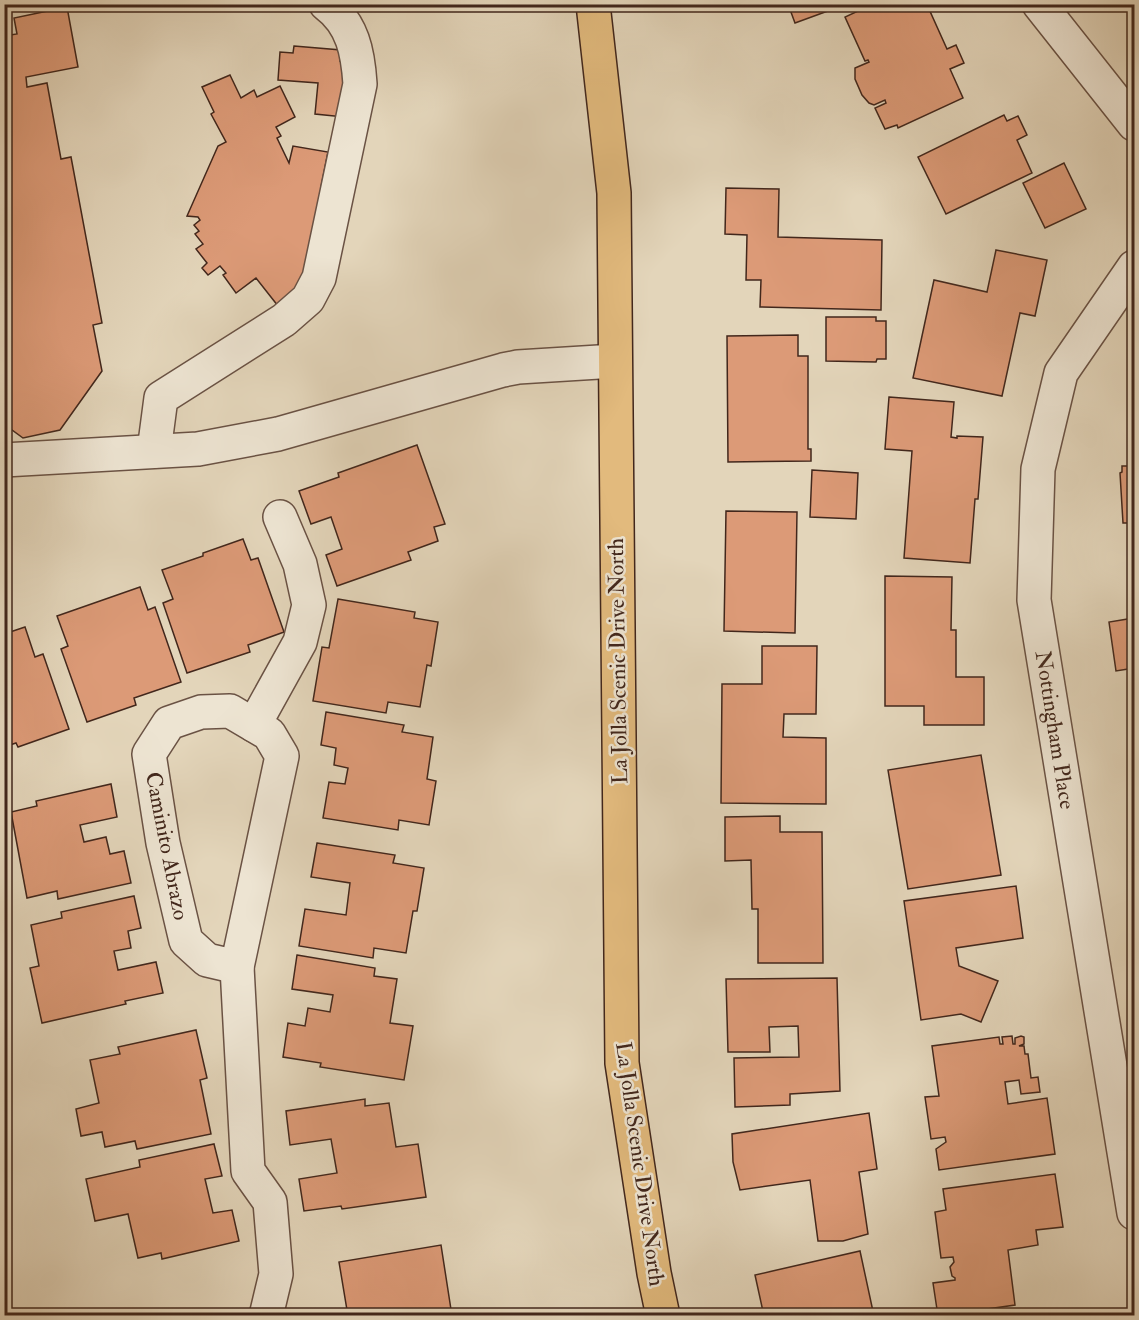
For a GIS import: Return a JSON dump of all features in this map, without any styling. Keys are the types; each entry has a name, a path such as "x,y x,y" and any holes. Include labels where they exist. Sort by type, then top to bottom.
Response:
{"main road":[{"name":"La Jolla Scenic Drive North","path":"593,4 614,193 622,1063 654,1273 663,1316"}],"street":[{"path":"154,451 161,398 284,320 308,299 319,278 360,84 358,54 348,28 326,4"},
{"path":"1039,4 1134,124"},
{"name":"Nottingham Place","path":"1134,267 1061,373 1038,469 1034,600 1134,1213"},
{"path":"4,460 198,449 278,434 510,369 615,361"},
{"path":"254,725 300,642 309,604 300,564 280,517"},
{"name":"Caminito Abrazo","path":"237,967 207,960 186,941 163,843 149,754 169,723 201,712 230,711 269,734 282,756 237,967 248,1171 270,1202 276,1274 266,1316"}],"building":[{"path":"788,4 847,4 795,23"},
{"path":"873,4 930,4 929,9 947,49 956,45 964,63 950,69 963,98 898,128 897,125 885,129 875,108 886,103 885,100 874,105 869,103 862,95 855,79 855,68 869,62 865,61 845,17"},
{"path":"67,7 78,67 26,77 27,87 47,83 61,159 71,157 102,323 93,325 102,371 60,430 23,438 4,424 4,92 7,90 4,75 4,36 17,34 14,18"},
{"path":"294,46 341,50 340,61 352,62 344,117 315,114 318,83 278,80 280,52 293,53"},
{"path":"230,75 241,98 254,90 257,97 280,86 295,117 276,127 281,136 277,138 289,163 293,146 328,152 321,187 314,272 282,311 256,278 236,293 223,275 226,273 220,266 208,275 202,268 207,263 196,249 203,244 195,234 199,231 194,225 200,220 198,217 187,216 218,146 226,142 211,114 214,112 202,87"},
{"path":"1004,115 1007,121 1018,116 1027,135 1017,140 1032,173 946,214 918,157"},
{"path":"1064,163 1086,209 1045,228 1023,183"},
{"path":"726,188 779,189 778,237 882,240 881,310 760,307 761,280 746,280 747,235 725,234"},
{"path":"996,250 1047,260 1035,316 1020,313 1002,396 913,378 934,280 987,292"},
{"path":"826,317 876,317 876,321 886,321 886,359 877,359 876,362 826,361"},
{"path":"798,335 798,356 808,356 808,449 811,449 811,461 728,462 727,336"},
{"path":"889,397 954,402 951,437 983,437 970,563 904,558 912,451 885,449"},
{"path":"417,445 445,524 434,527 438,541 408,552 411,560 337,586 326,555 342,549 331,517 311,524 299,491 339,477 338,473"},
{"path":"1122,466 1134,466 1134,523 1123,523 1120,473"},
{"path":"812,470 858,473 856,519 810,517"},
{"path":"726,511 797,512 795,633 724,631"},
{"path":"243,539 251,560 258,558 284,632 248,645 250,652 187,673 163,603 173,599 162,570"},
{"path":"885,576 952,577 951,630 956,630 956,677 984,677 984,725 924,725 924,706 885,706"},
{"path":"140,587 148,610 155,607 181,682 134,698 136,705 87,722 61,649 68,646 57,616"},
{"path":"338,599 415,612 414,618 438,622 431,666 427,665 420,707 388,702 386,713 313,701 322,647 329,648"},
{"path":"1134,618 1134,668 1116,671 1109,622"},
{"path":"25,627 35,657 43,654 69,729 18,747 16,743 4,747 4,634"},
{"path":"762,646 817,646 816,714 784,714 783,737 826,738 826,804 721,803 722,684 762,684"},
{"path":"326,712 404,725 402,732 433,737 427,779 436,781 429,825 399,820 398,830 323,818 329,782 345,784 348,768 334,765 336,748 321,745"},
{"path":"981,755 1001,875 908,889 888,770"},
{"path":"111,784 117,817 80,825 84,842 106,837 110,854 124,851 131,883 58,899 57,891 27,898 11,812 37,806 36,801"},
{"path":"780,816 780,832 822,832 823,963 758,963 758,909 752,909 751,860 725,861 725,817"},
{"path":"317,843 395,855 393,863 424,868 417,911 413,911 406,953 374,948 373,958 299,946 305,909 346,915 350,883 311,877"},
{"path":"1016,886 1023,938 956,948 959,966 998,981 981,1022 961,1014 921,1020 904,901"},
{"path":"134,896 141,928 128,931 131,948 114,951 118,970 156,962 163,993 42,1023 30,968 39,966 31,925 62,918 61,912"},
{"path":"297,955 375,968 374,976 397,979 390,1023 413,1026 404,1080 320,1067 321,1063 283,1057 288,1023 305,1026 308,1008 330,1012 333,995 292,989"},
{"path":"837,978 840,1091 790,1094 790,1105 735,1107 734,1058 799,1057 798,1026 769,1027 770,1052 728,1052 726,979"},
{"path":"196,1030 207,1078 200,1080 211,1134 137,1149 135,1141 105,1147 102,1132 81,1136 76,1109 99,1103 90,1060 120,1054 118,1047"},
{"path":"1012,1036 1013,1044 1015,1044 1015,1038 1024,1037 1024,1044 1019,1046 1024,1046 1025,1054 1028,1054 1031,1078 1038,1077 1040,1092 1021,1094 1019,1080 1005,1082 1008,1104 1047,1098 1055,1154 939,1170 936,1149 946,1142 945,1137 931,1139 925,1097 939,1096 932,1046 999,1037 1000,1044 1003,1044 1002,1037"},
{"path":"365,1099 365,1106 389,1103 396,1147 418,1144 426,1197 342,1209 341,1206 304,1211 299,1179 337,1173 331,1139 290,1145 286,1111"},
{"path":"869,1113 877,1169 859,1172 868,1234 843,1241 818,1241 810,1180 740,1190 733,1162 732,1134"},
{"path":"214,1144 222,1176 205,1179 213,1213 232,1210 239,1241 162,1259 161,1253 138,1258 128,1214 95,1221 86,1179 140,1167 139,1160"},
{"path":"1055,1174 1063,1227 1036,1230 1038,1245 1008,1250 1015,1305 938,1316 933,1283 955,1280 950,1267 954,1262 953,1257 941,1258 935,1212 946,1210 943,1189"},
{"path":"441,1245 452,1316 348,1316 339,1262"},
{"path":"860,1251 874,1316 764,1316 755,1275"}]}
